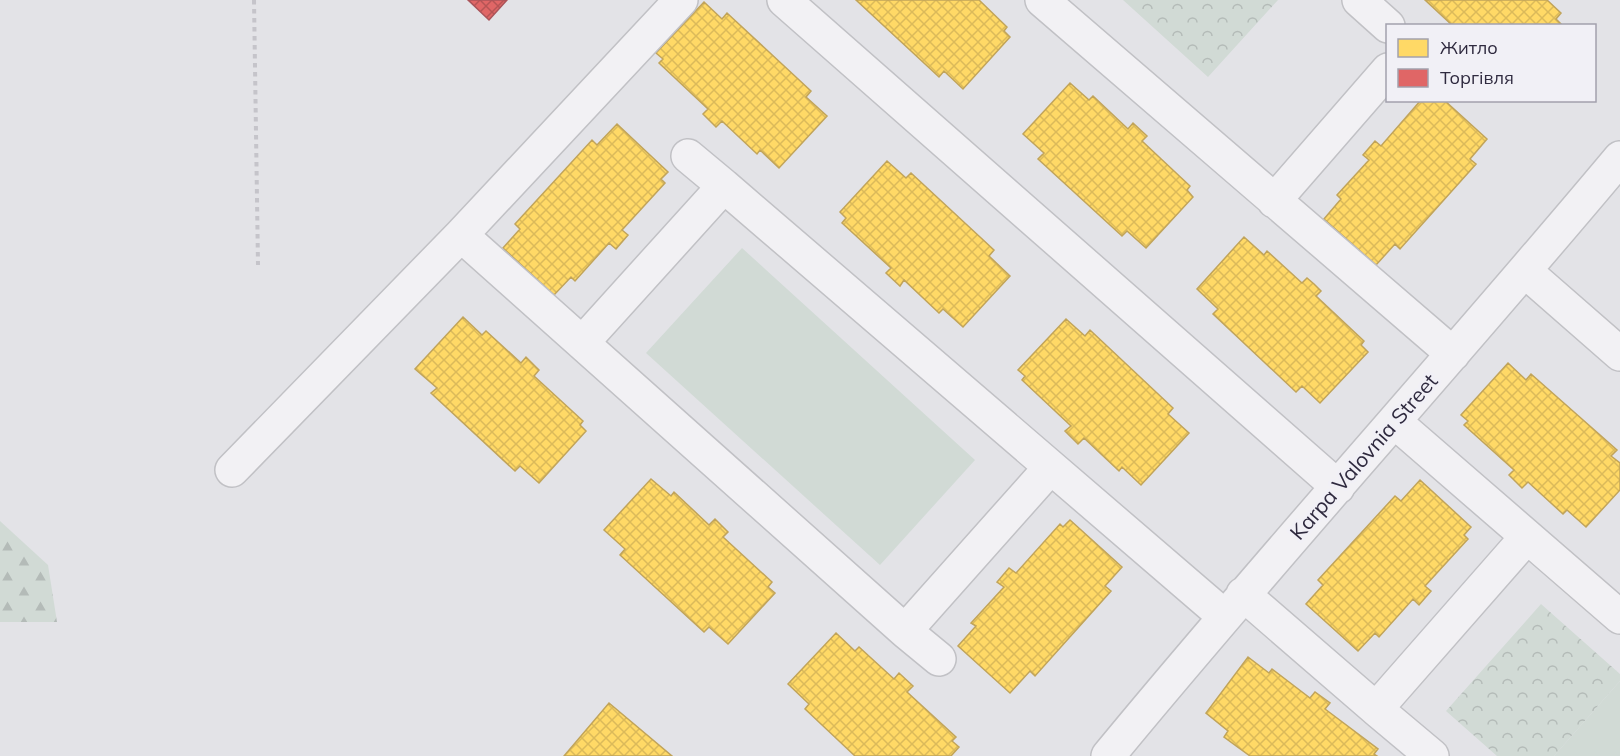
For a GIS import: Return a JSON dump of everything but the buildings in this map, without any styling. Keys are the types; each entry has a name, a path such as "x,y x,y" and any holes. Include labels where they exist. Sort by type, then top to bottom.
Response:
{"street":[{"path":"232,470 461,235 681,0"},
{"path":"784,0 1338,487"},
{"path":"1042,0 1453,354"},
{"path":"1359,0 1386,24"},
{"path":"1274,201 1386,72"},
{"path":"687,156 1050,468 1376,709 1432,756"},
{"name":"Karpa Valovnia Street","path":"1108,756 1233,605 1395,422 1620,158"},
{"path":"582,344 724,186"},
{"path":"461,235 939,659"},
{"path":"1525,271 1620,354"},
{"path":"1395,422 1526,538 1620,617"},
{"path":"905,631 1050,468"},
{"path":"1376,709 1526,538"}],"path":[{"path":"254,0 258,265"}],"green space":[{"path":"1123,0 1278,0 1208,77"},
{"path":"742,248 975,460 880,565 646,353"},
{"path":"0,521 48,565 57,622 0,622"},
{"path":"1541,604 1620,674 1620,681 1554,756 1497,756 1446,711"},
{"path":"1620,681 1620,756 1554,756"}]}
